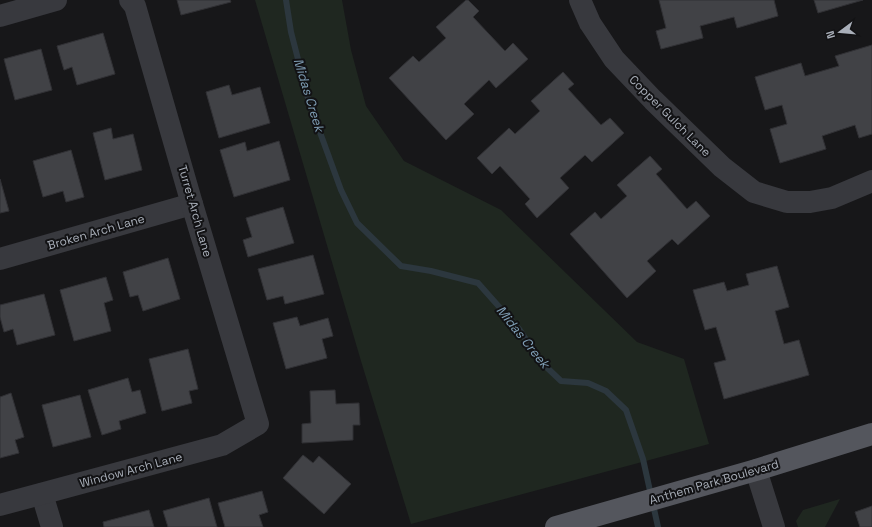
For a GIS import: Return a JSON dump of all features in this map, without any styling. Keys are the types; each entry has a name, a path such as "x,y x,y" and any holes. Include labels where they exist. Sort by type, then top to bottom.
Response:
{"main road":[{"name":"Anthem Park Boulevard","path":"556,527 756,470 872,434"}],"street":[{"path":"0,16 56,0"},
{"name":"Turret Arch Lane","path":"130,0 135,6 192,204 258,424"},
{"name":"Copper Gulch Lane","path":"580,0 590,23 614,59 710,156 754,192 787,202 810,202 832,198 872,181"},
{"name":"Broken Arch Lane","path":"0,259 192,204"},
{"name":"Window Arch Lane","path":"0,505 222,445 258,424"},
{"path":"756,470 774,527"},
{"path":"42,494 52,527"}],"shaded area":[{"path":"255,0 342,0 351,50 366,106 404,161 501,210 637,342 684,359 709,444 411,524 361,361"},
{"path":"840,499 825,527 798,527 796,521 803,510"}],"building":[{"path":"177,0 230,0 231,2 181,15"},
{"path":"466,0 468,0 479,11 473,17 505,51 513,43 528,59 496,88 489,80 464,104 474,114 446,140 389,78 413,56 419,62 446,38 436,27"},
{"path":"659,0 774,0 778,16 737,28 734,17 700,26 703,38 661,49 656,31 666,28"},
{"path":"814,0 863,0 818,13"},
{"path":"103,33 115,74 77,85 72,67 64,70 57,46"},
{"path":"872,45 872,134 859,138 855,125 822,136 826,149 780,163 770,129 787,124 782,105 765,110 755,77 801,63 805,76 839,66 835,56"},
{"path":"41,49 52,90 15,100 4,59"},
{"path":"563,72 574,84 568,89 601,125 610,118 624,133 592,162 585,155 560,178 569,188 537,218 525,204 530,199 500,166 492,174 477,158 509,128 515,134 540,111 531,101"},
{"path":"229,85 232,95 260,87 270,123 219,138 206,92"},
{"path":"111,128 113,139 133,134 142,170 105,180 93,133"},
{"path":"279,141 290,180 234,197 220,150 245,142 247,151"},
{"path":"71,150 84,197 66,202 63,191 43,197 33,161"},
{"path":"650,156 662,169 656,174 687,209 696,201 710,216 678,245 672,239 647,261 656,271 627,298 570,234 595,212 601,219 627,196 617,185"},
{"path":"0,179 9,211 0,213"},
{"path":"283,207 294,243 248,257 243,240 252,237 246,218"},
{"path":"313,255 324,294 285,304 283,296 267,300 258,269"},
{"path":"168,258 180,299 143,311 138,295 130,297 123,272"},
{"path":"777,266 789,307 775,311 784,344 799,340 809,375 724,399 714,363 726,360 716,327 705,330 693,290 724,282 727,291 749,285 746,274"},
{"path":"106,277 113,300 104,303 111,331 74,341 60,290"},
{"path":"44,294 55,335 17,345 13,329 4,332 0,317 0,305"},
{"path":"297,317 300,326 328,318 333,336 322,339 327,358 286,369 273,323"},
{"path":"188,349 198,389 189,391 192,403 162,411 149,359"},
{"path":"128,378 132,392 140,390 146,413 119,421 121,429 102,435 88,390"},
{"path":"335,390 336,404 359,403 360,425 353,425 353,440 302,443 302,424 311,423 310,391"},
{"path":"11,393 24,437 15,440 19,453 0,458 0,397"},
{"path":"80,395 91,437 53,447 42,405"},
{"path":"303,455 313,463 319,456 351,484 324,514 283,478"},
{"path":"262,491 268,512 259,515 263,527 225,527 218,503"},
{"path":"209,498 217,527 168,527 163,511"},
{"path":"872,506 872,527 860,527 855,512"},
{"path":"149,510 154,527 104,527 103,522"}],"waterway":[{"name":"Midas Creek","path":"286,0 291,32 309,102 341,190 357,223 401,266 431,271 478,283 519,329 540,361 561,381 588,383 606,391 626,410 643,459 658,527"}]}
